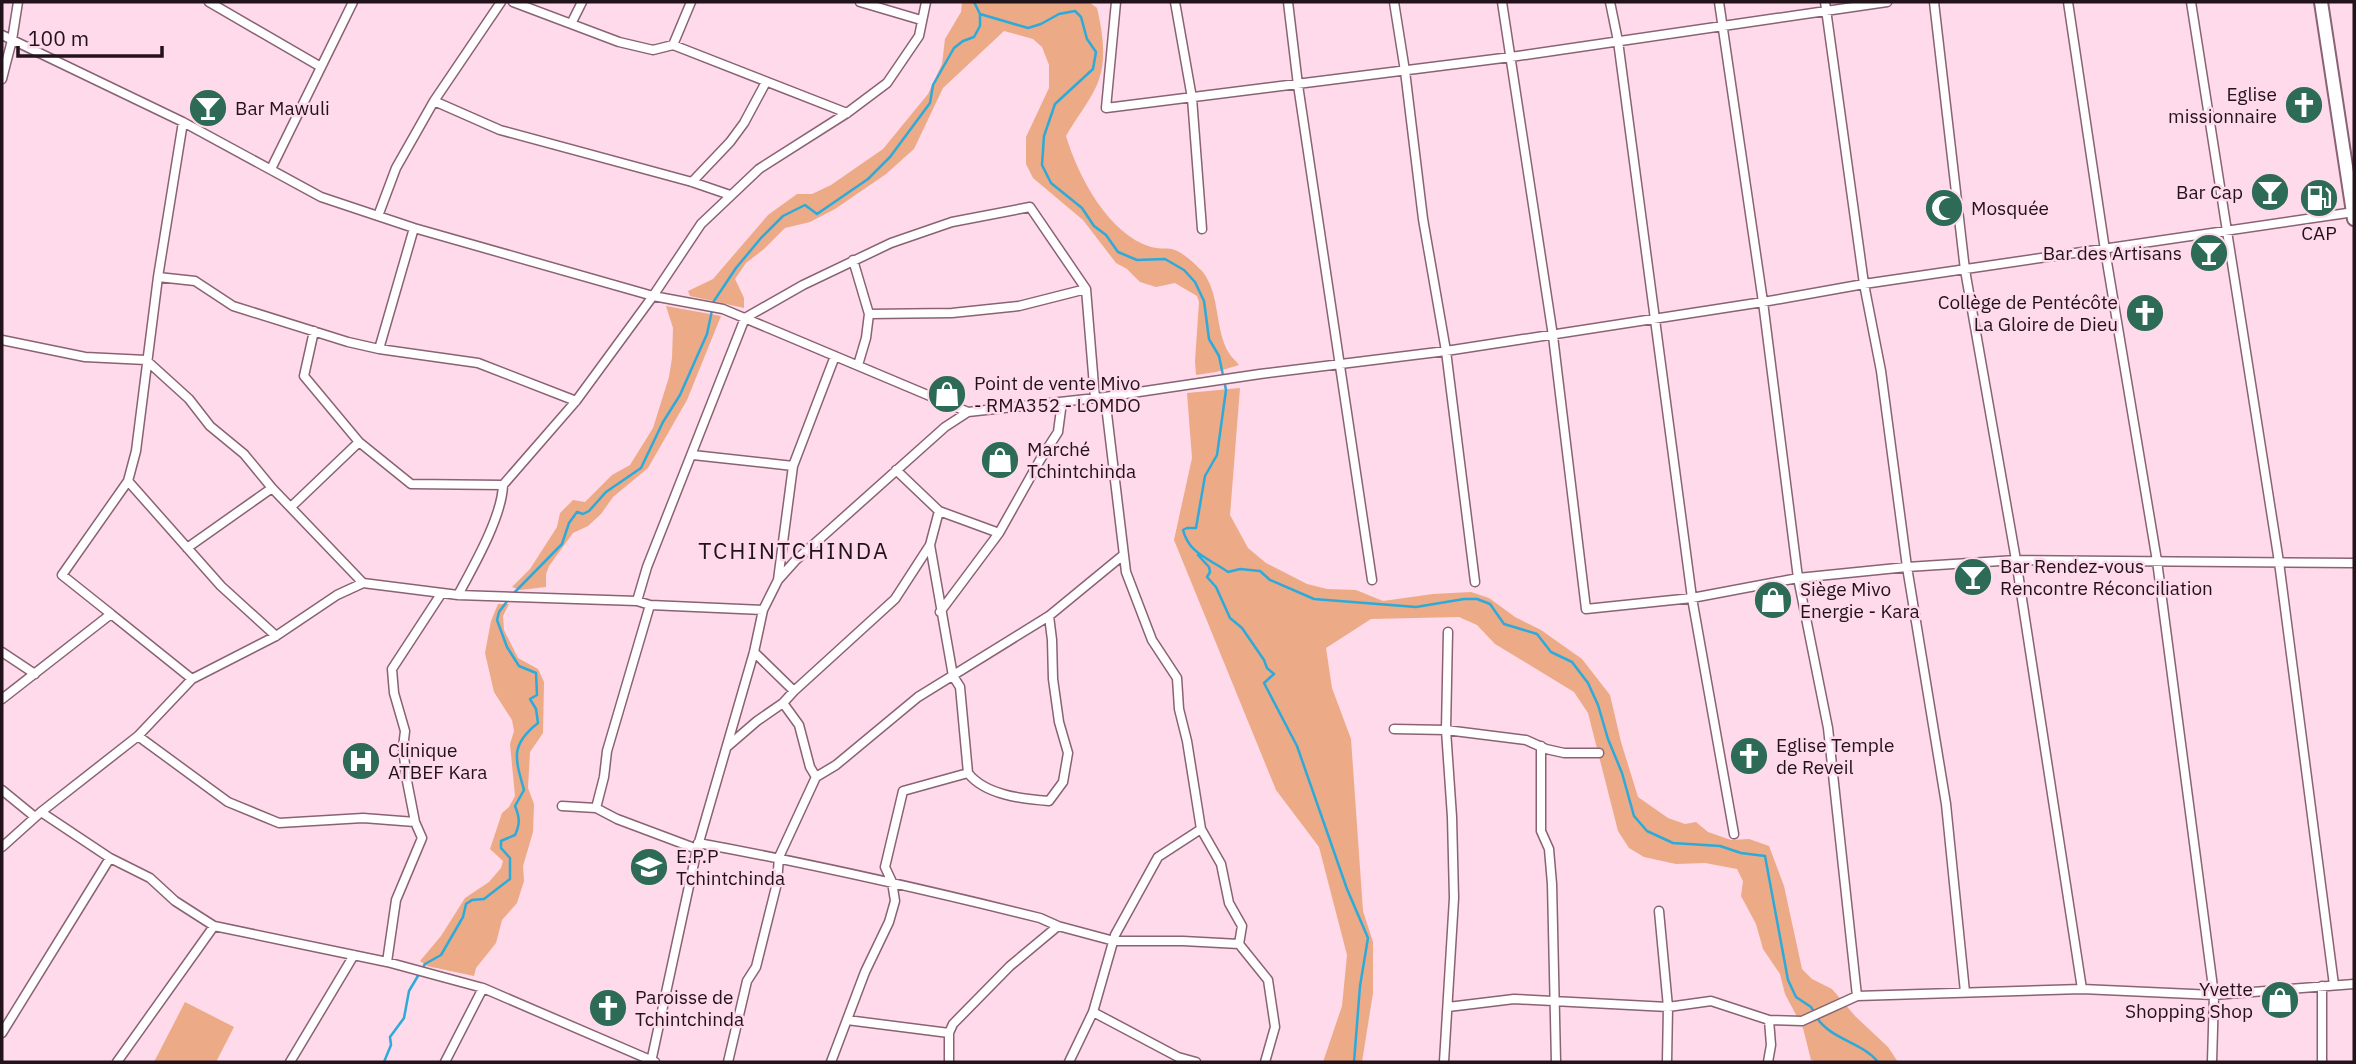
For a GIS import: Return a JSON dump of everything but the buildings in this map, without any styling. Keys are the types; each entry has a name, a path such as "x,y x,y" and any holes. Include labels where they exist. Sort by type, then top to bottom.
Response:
{"main road":[{"path":"2320,2 2354,219"}],"street":[{"path":"2,79 19,2"},
{"path":"209,2 321,67"},
{"path":"271,169 353,2"},
{"path":"378,216 396,168 434,101 501,2"},
{"path":"513,2 572,22 619,42 653,50 673,45 847,113"},
{"path":"572,22 582,2"},
{"path":"673,45 691,2"},
{"path":"860,2 922,20"},
{"path":"458,596 503,497 503,485 576,401 653,296 701,224 759,169 847,113 887,83 919,36 926,2"},
{"path":"1116,2 1105,108 1511,57 1723,26 1826,6 1887,2"},
{"path":"1175,2 1192,98 1202,229"},
{"path":"1289,2 1298,85 1372,580"},
{"path":"1394,2 1423,219 1446,351 1475,582"},
{"path":"1502,2 1553,336 1586,610 1692,598 1798,578 2017,560 2354,563"},
{"path":"1610,2 1618,41 1692,598 1734,834"},
{"path":"1719,2 1763,302 1798,578 1828,728 1857,996"},
{"path":"1934,2 1965,270 2017,560 2082,989"},
{"path":"2068,2 2105,250 2157,561 2214,995 2212,1062"},
{"path":"2191,2 2225,232 2279,562 2333,985"},
{"path":"1826,6 1864,284 1881,371 1907,567 1946,804 1965,992"},
{"path":"2,35 183,122 321,197 414,228 653,296 723,309 968,412"},
{"path":"692,182 730,142 744,123 766,82"},
{"path":"434,101 500,130 692,182 730,195"},
{"path":"183,122 146,360 136,451 128,481 62,575 192,679"},
{"path":"637,601 647,567 745,318 853,260 891,243 953,222 1030,207 1086,289 1095,398"},
{"path":"2,790 110,858 150,878 175,901 214,926 387,962 483,988 653,1062 697,846 754,652 763,610 778,580 795,561 945,427 968,412 1105,397 1339,363 1553,336 1864,284 2354,212"},
{"path":"379,349 414,228"},
{"path":"853,260 869,314 866,338 858,365"},
{"path":"158,277 195,281 233,306 379,349 478,363 576,401"},
{"path":"869,314 952,313 1019,306 1086,289"},
{"path":"314,331 304,376 359,442 411,484 503,485"},
{"path":"2,340 85,356 146,360 189,399 210,426 244,454 272,488 363,583"},
{"path":"778,580 793,466 835,356"},
{"path":"1105,397 1126,572 1152,640 1177,678 1179,709 1201,829 1221,864 1229,903 1242,926 1240,944 1268,981 1275,1027 1265,1062"},
{"path":"940,612 999,533 1058,432 1062,402"},
{"path":"292,506 359,442"},
{"path":"693,455 793,466"},
{"path":"897,470 939,511 999,533"},
{"path":"128,481 221,586 276,636"},
{"path":"187,548 272,488"},
{"path":"726,747 783,703 895,599 930,545 939,511"},
{"path":"930,545 953,676 960,687 968,773 974,782 1019,799 1049,802 1063,782 1068,753 1059,722 1053,679 1049,616"},
{"path":"728,1062 747,981 756,967 774,895 779,857 816,778 844,759 918,697 1049,616 1122,556"},
{"path":"2,847 38,814 138,736 192,679 276,636 337,595 363,583 458,596 637,601 650,606 763,610"},
{"path":"387,962 396,900 422,838 415,822 407,781 404,731 394,693 392,668 441,594"},
{"path":"596,808 607,751 650,606"},
{"path":"2,699 111,614"},
{"path":"1444,1062 1454,898 1446,730 1448,632"},
{"path":"2,652 35,674"},
{"path":"754,652 794,691"},
{"path":"783,703 799,725 810,767 816,778"},
{"path":"1394,729 1446,730 1526,740 1564,753 1599,752"},
{"path":"138,736 228,802 279,823 363,818 415,822"},
{"path":"1541,746 1541,831 1549,849 1552,884 1556,1062"},
{"path":"831,1062 865,972 889,922 895,901 892,882 885,867 903,791 968,773"},
{"path":"562,806 596,808 697,846 779,857 892,882 1040,918 1058,926 1114,941 1240,944"},
{"path":"1069,1062 1093,1012 1115,935 1158,858 1201,829"},
{"path":"2,1034 110,858"},
{"path":"1658,1062 1667,1058 1668,1007 1659,911"},
{"path":"117,1062 214,926"},
{"path":"949,1062 953,1024 1010,966 1058,926"},
{"path":"290,1062 354,956"},
{"path":"1448,1007 1514,999 1668,1007 1711,1001 1769,1020 1802,1021 1821,1010 1857,996 2082,989 2214,995 2354,984"},
{"path":"2322,986 2322,1062"},
{"path":"445,1062 483,988"},
{"path":"1093,1012 1177,1060 1196,1062"},
{"path":"847,1020 950,1033"},
{"path":"1768,1062 1771,1045 1769,1020"}],"shaded area":[{"path":"962,2 1089,2 1097,8 1102,38 1102,69 1092,95 1066,136 1071,152 1097,202 1121,230 1151,247 1176,250 1202,271 1212,290 1224,344 1239,365 1196,375 1197,296 1175,283 1156,287 1140,282 1127,269 1116,263 1083,220 1033,178 1026,164 1026,137 1049,88 1049,65 1042,47 1033,39 1004,31 943,88 914,149 886,174 835,209 810,222 785,228 746,263 735,279 744,298 744,308 690,296 688,291 713,279 768,215 797,194 812,194 831,185 883,149 928,94 942,64 945,39 961,12"},
{"path":"666,306 721,316 687,400 648,468 613,497 588,526 573,533 549,566 546,587 520,590 512,587 530,569 557,527 560,513 573,500 585,502 612,475 630,465 653,428 672,358 673,328"},
{"path":"1240,388 1230,515 1248,548 1266,563 1307,584 1327,589 1356,590 1383,601 1471,592 1489,598 1582,659 1610,695 1638,797 1668,818 1685,824 1696,822 1708,832 1731,840 1749,839 1769,846 1784,886 1802,969 1812,979 1832,989 1855,1016 1888,1047 1898,1062 1811,1060 1803,1028 1785,994 1780,974 1763,949 1756,924 1741,896 1743,881 1737,869 1705,863 1676,864 1644,857 1629,848 1618,831 1588,713 1574,692 1495,644 1477,625 1459,617 1371,619 1326,648 1332,688 1351,739 1363,911 1373,942 1373,993 1362,1062 1323,1062 1342,1006 1347,955 1319,847 1276,790 1174,540 1192,458 1187,393"},
{"path":"498,604 509,604 503,616 504,630 518,658 538,669 544,682 543,733 530,752 528,788 534,804 533,832 523,866 524,881 517,903 502,920 496,943 476,968 474,976 427,966 420,961 441,936 465,898 489,882 501,868 503,861 490,849 502,813 515,796 510,744 514,731 512,720 494,692 485,653 491,621"},
{"path":"185,1002 234,1027 216,1062 154,1062"}],"waterway":[{"path":"974,2 980,14 1028,28 1059,14 1075,11 1081,17 1087,39 1096,52 1093,69 1055,104 1044,136 1042,165 1051,183 1082,208 1094,226 1106,235 1118,252 1137,260 1165,259 1184,270 1195,282 1204,301 1209,339 1219,356 1226,390 1217,455 1205,476 1196,528 1183,530 1190,545 1228,572 1240,569 1260,571 1270,580 1314,599 1416,607 1477,599 1490,604 1504,624 1537,634 1551,652 1572,662 1588,683 1622,773 1634,816 1647,831 1673,843 1720,846 1741,853 1765,856 1788,980 1796,997 1814,1012"},
{"path":"512,595 562,544 569,523 577,512 583,514 589,511 606,492 641,468 663,422 680,395 707,334 714,301 736,268 783,216 805,205 817,214 868,179 890,157 930,103 933,85 954,48 974,37 980,26 980,14"},
{"path":"1198,555 1209,567 1207,577 1216,587 1230,618 1242,628 1267,668 1274,674 1264,683 1297,746 1347,889 1368,938 1360,986 1354,1062"},
{"path":"384,1062 391,1045 390,1037 404,1018 409,991 425,964 441,955 463,917 466,904 472,900 484,899 510,879 510,858 501,848 501,841 515,835 518,828 519,818 515,806 524,790 517,753 523,738 538,723 536,709 530,699 537,695 536,673 519,666 507,647 497,620 499,612 508,600"},
{"path":"1817,1018 1831,1031 1864,1050 1878,1062"}],"place":[{"name":"Eglise missionnaire","path":"2304,105"},
{"name":"Bar Mawuli","path":"208,108"},
{"name":"Bar Cap","path":"2270,192"},
{"name":"CAP","path":"2319,198"},
{"name":"Mosquée","path":"1944,208"},
{"name":"Bar des Artisans","path":"2209,253"},
{"name":"Collège de Pentécôte La Gloire de Dieu","path":"2145,313"},
{"name":"Point de vente Mivo - RMA352 - LOMDO","path":"947,394"},
{"name":"Marché Tchintchinda","path":"1000,460"},
{"name":"Bar Rendez-vous Rencontre Réconciliation","path":"1973,577"},
{"name":"Siège Mivo Energie - Kara","path":"1773,600"},
{"name":"Eglise Temple de Reveil","path":"1749,756"},
{"name":"Clinique ATBEF Kara","path":"361,761"},
{"name":"E.P.P Tchintchinda","path":"649,867"},
{"name":"Yvette Shopping Shop","path":"2280,1000"},
{"name":"Paroisse de Tchintchinda","path":"608,1008"}],"district":[{"name":"TCHINTCHINDA","path":"794,551"}]}
